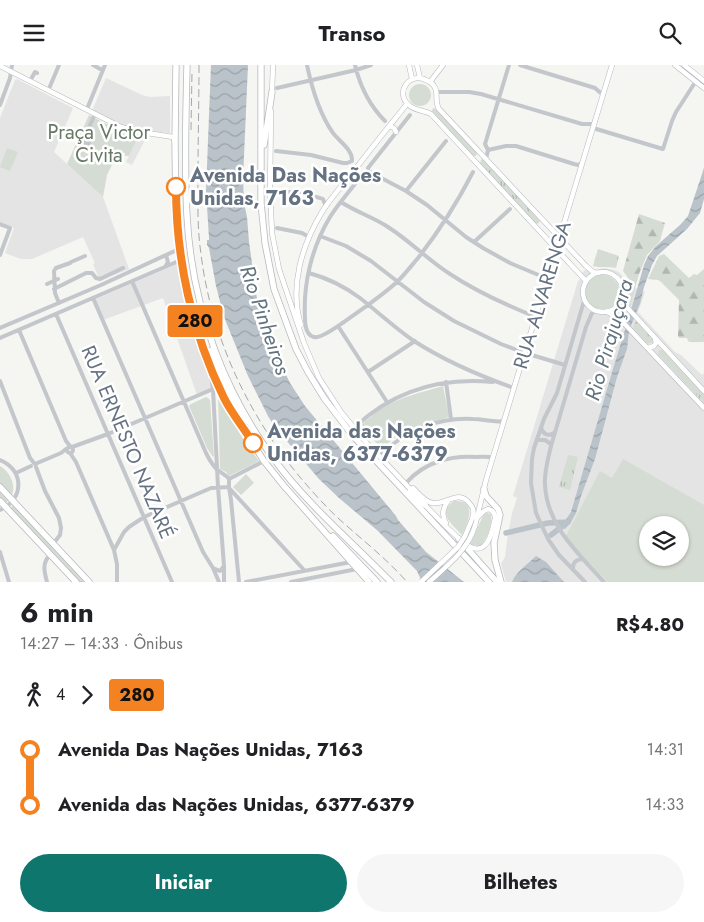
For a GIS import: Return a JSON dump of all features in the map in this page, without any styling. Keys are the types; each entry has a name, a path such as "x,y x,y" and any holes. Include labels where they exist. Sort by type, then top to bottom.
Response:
{"highway":[{"path":"176,65 176,215 179,249 189,300 211,368 225,399 264,461 369,582"},
{"path":"187,65 186,189 194,278 209,336 222,370 245,415 283,471 311,503 391,582"},
{"path":"261,65 262,219 274,289 296,349 308,372 337,416 353,436 489,582"},
{"path":"261,164 274,90"},
{"path":"209,336 210,347 221,378 248,435"},
{"path":"391,476 425,505"},
{"path":"0,487 89,582"},
{"path":"484,489 486,496 498,509 500,515 494,543 495,560 501,582"},
{"path":"0,501 3,509 76,582"},
{"path":"316,522 324,527 377,582"},
{"path":"459,539 497,582"}],"main road":[{"path":"273,65 274,90 270,190 272,233 284,288 310,358 326,390 352,426 459,539 474,549 482,548 486,545 489,538 495,518 494,513 490,509 486,509 475,519 465,536 458,547 421,582"},
{"path":"409,65 412,79"},
{"path":"417,65 420,78"},
{"path":"430,82 443,65"},
{"name":"RUA ALVARENGA","path":"429,582 466,545 476,526 475,519 612,65"},
{"path":"675,65 704,88"},
{"path":"684,65 704,81"},
{"path":"0,66 122,127 134,131 172,137 175,142"},
{"path":"586,281 428,112 412,108 407,104 403,93 406,84 412,79 420,78 434,85 436,88 437,105 560,238 591,270 615,277 620,282 622,288 621,298 617,305 607,312"},
{"path":"407,104 326,207 312,231 300,264 296,288 296,303 299,319 314,361 329,390 356,426 423,498 430,502 438,503 459,497 468,501 472,507 475,519"},
{"path":"389,126 394,128 396,132"},
{"path":"539,230 546,223"},
{"path":"577,271 583,269 584,263"},
{"path":"598,273 586,281 583,291 584,301 591,309 607,312 619,318 704,408"},
{"path":"284,288 292,291 296,288"},
{"path":"621,298 637,319 704,391"},
{"path":"648,348 654,347 656,339"},
{"path":"654,355 656,349 663,347"},
{"path":"449,499 444,507 443,515 444,521 451,531"}],"street":[{"path":"0,105 10,78 12,65"},
{"path":"48,91 59,65"},
{"path":"93,65 102,70"},
{"path":"86,109 104,65"},
{"path":"276,151 310,155 343,163 352,161 350,152 339,141 326,121 310,81 307,65"},
{"path":"274,90 355,67 371,65"},
{"path":"486,159 488,150 485,144 509,65"},
{"path":"520,65 595,88 603,95"},
{"path":"355,67 366,96 384,121"},
{"path":"30,81 35,72 37,73"},
{"path":"439,91 469,92 498,99 594,126 663,149 676,111 696,81"},
{"path":"89,143 80,143 95,114"},
{"path":"410,115 368,168 370,173 406,191 474,242 510,263 548,279"},
{"path":"406,191 446,141"},
{"path":"474,146 485,144"},
{"path":"488,150 516,146 574,164 582,163"},
{"path":"351,175 357,176 358,181 330,217 313,253 305,294 306,323 308,333 312,337 318,337 338,326 398,281 446,221 473,172"},
{"path":"270,190 292,192 324,199 326,207"},
{"path":"341,203 386,226 406,239 442,268 470,286 499,302 536,317"},
{"path":"474,242 510,209"},
{"path":"0,224 10,228 2,242 0,255"},
{"path":"277,228 302,233 309,237"},
{"path":"302,233 312,231"},
{"path":"320,236 346,246 371,261 424,302 454,321 501,344 565,365"},
{"path":"0,328 179,249"},
{"path":"59,303 54,289 56,280 55,269 85,255"},
{"path":"165,267 168,262 166,255"},
{"path":"0,338 181,260"},
{"path":"151,262 150,268 154,272"},
{"path":"144,265 148,269 148,274"},
{"path":"54,289 86,273 92,273 96,278 100,279 123,269"},
{"path":"309,273 330,280 345,288 415,341 459,366 514,388"},
{"path":"47,284 56,280"},
{"path":"132,281 208,457 218,471 229,479 238,582"},
{"path":"93,298 203,553 213,568 219,582"},
{"path":"584,301 555,398 546,413 537,440 532,459 531,480 534,506 544,531 553,548 585,582"},
{"path":"596,311 588,319 554,433 547,461 545,486 546,496 555,522 566,540 604,582"},
{"path":"35,313 40,316 40,321"},
{"name":"RUA ERNESTO NAZARÉ","path":"56,314 172,582"},
{"path":"338,326 387,402"},
{"path":"19,330 114,550 117,564 117,582"},
{"path":"368,372 415,341"},
{"path":"572,343 575,346 581,345"},
{"path":"569,353 574,351 578,355"},
{"path":"459,366 465,371 467,377"},
{"path":"211,368 224,582"},
{"path":"467,377 473,371"},
{"path":"356,426 387,402 414,390 467,377 498,382"},
{"path":"0,381 33,466 59,518 61,532 59,538 53,544"},
{"path":"446,382 451,419"},
{"path":"16,473 213,389"},
{"path":"382,454 398,439 434,423 451,419 504,421"},
{"path":"541,428 546,435 554,433"},
{"path":"537,440 542,439 551,444"},
{"path":"208,457 213,458 217,456"},
{"path":"407,481 430,465 450,458 469,456 493,458"},
{"path":"0,459 8,463 16,473 18,480 18,489 13,501 3,509"},
{"path":"229,479 264,461"},
{"path":"114,550 128,527 144,517 211,488 229,487 304,571"},
{"path":"231,500 241,501"},
{"path":"0,552 9,582"},
{"path":"47,582 44,565 50,555"},
{"path":"574,570 575,562 583,559"},
{"path":"246,582 351,562"},
{"path":"213,568 220,571 224,565"},
{"path":"340,565 342,571"},
{"path":"291,582 357,569"},
{"path":"321,576 321,582"}],"shaded area":[{"path":"106,78 142,95 150,97 170,96 170,133 127,127 92,111"},
{"path":"17,79 73,108 54,152 103,197 129,269 100,281 93,264 95,263 83,237 32,259 21,259 5,253 14,228 0,222 0,118"},
{"path":"139,135 147,136 132,165 126,162"},
{"path":"179,263 188,308 212,389 197,395 163,298 103,320 94,300"},
{"path":"605,268 614,270 619,272 627,284 645,292 638,312 675,352 681,355 702,375 704,373 704,582 506,582 501,564 505,557 512,513 517,498 513,496 578,281 584,276 582,273 586,269 590,272"}],"green space":[{"path":"416,84 424,84 431,91 431,99 424,106 416,106 409,99 409,91"},
{"path":"433,108 477,153 476,156 473,156 434,115"},
{"name":"Praça Victor Civita","path":"89,115 120,131 139,135 129,156 125,156 125,153 118,153 107,175 103,197 67,164"},
{"path":"7,148 18,152 10,171 0,167"},
{"path":"483,159 540,221 539,223 536,224 480,163"},
{"path":"639,214 665,223 660,241 647,255 639,274 630,306 624,300 628,286 634,286 623,271"},
{"path":"598,249 619,256 616,268 593,266"},
{"path":"664,254 689,278 694,274 697,275 704,269 704,342 690,342 687,338 679,338 679,300 661,282 648,279 659,256"},
{"path":"602,275 614,280 619,292 614,304 602,309 590,304 585,292 590,280"},
{"path":"635,322 652,339 651,343 647,343 633,328"},
{"path":"659,350 663,350 704,394 704,403 658,354"},
{"path":"443,386 449,417 417,427 394,438 382,449 360,426 389,404"},
{"path":"218,396 243,439 259,461 229,476 220,469"},
{"path":"206,397 210,400 213,457 207,448 189,406"},
{"path":"568,455 578,457 570,490 559,487"},
{"path":"623,459 704,505 704,582 608,582 565,538 600,471 612,478"},
{"path":"0,466 11,478 13,493 6,503 0,506"},
{"path":"246,474 254,483 241,495 233,487"},
{"path":"454,501 461,501 469,508 467,524 462,535 446,514 449,505"},
{"path":"14,504 86,582 78,582 9,509"},
{"path":"486,513 491,514 491,521 485,540 480,546 470,544 483,516"}],"water":[{"path":"211,65 248,65 243,179 249,242 257,299 276,352 281,356 279,360 290,383 305,406 398,520 426,552 464,582 422,582 417,571 378,531 319,479 275,427 248,376 224,317 207,245 209,238 206,191"},
{"path":"704,168 704,199 700,213 687,229 657,256 652,265 640,304 629,331 627,349 617,377 595,459 576,513 565,529 561,525 571,512 644,265 656,246 688,216"},
{"path":"536,556 546,562 564,582 512,582 519,571"}],"waterway":[{"name":"Rio Pirajuçara","path":"506,533 548,523 568,522"},
{"name":"Rio Pirajuçara","path":"551,535 568,522"}],"railway":[{"path":"199,65 198,205 201,254 213,314 234,372 263,426 299,476 333,513 407,582"},
{"path":"191,130 192,72"}],"bus line":[{"name":"280","path":"176,187 179,249 189,300 211,368 225,399 253,443"}],"place":[{"name":"Avenida Das Nações Unidas, 7163","path":"176,187"},
{"name":"Avenida das Nações Unidas, 6377-6379","path":"253,443"}],"water label":[{"name":"Rio Pinheiros","path":"265,320"}]}
